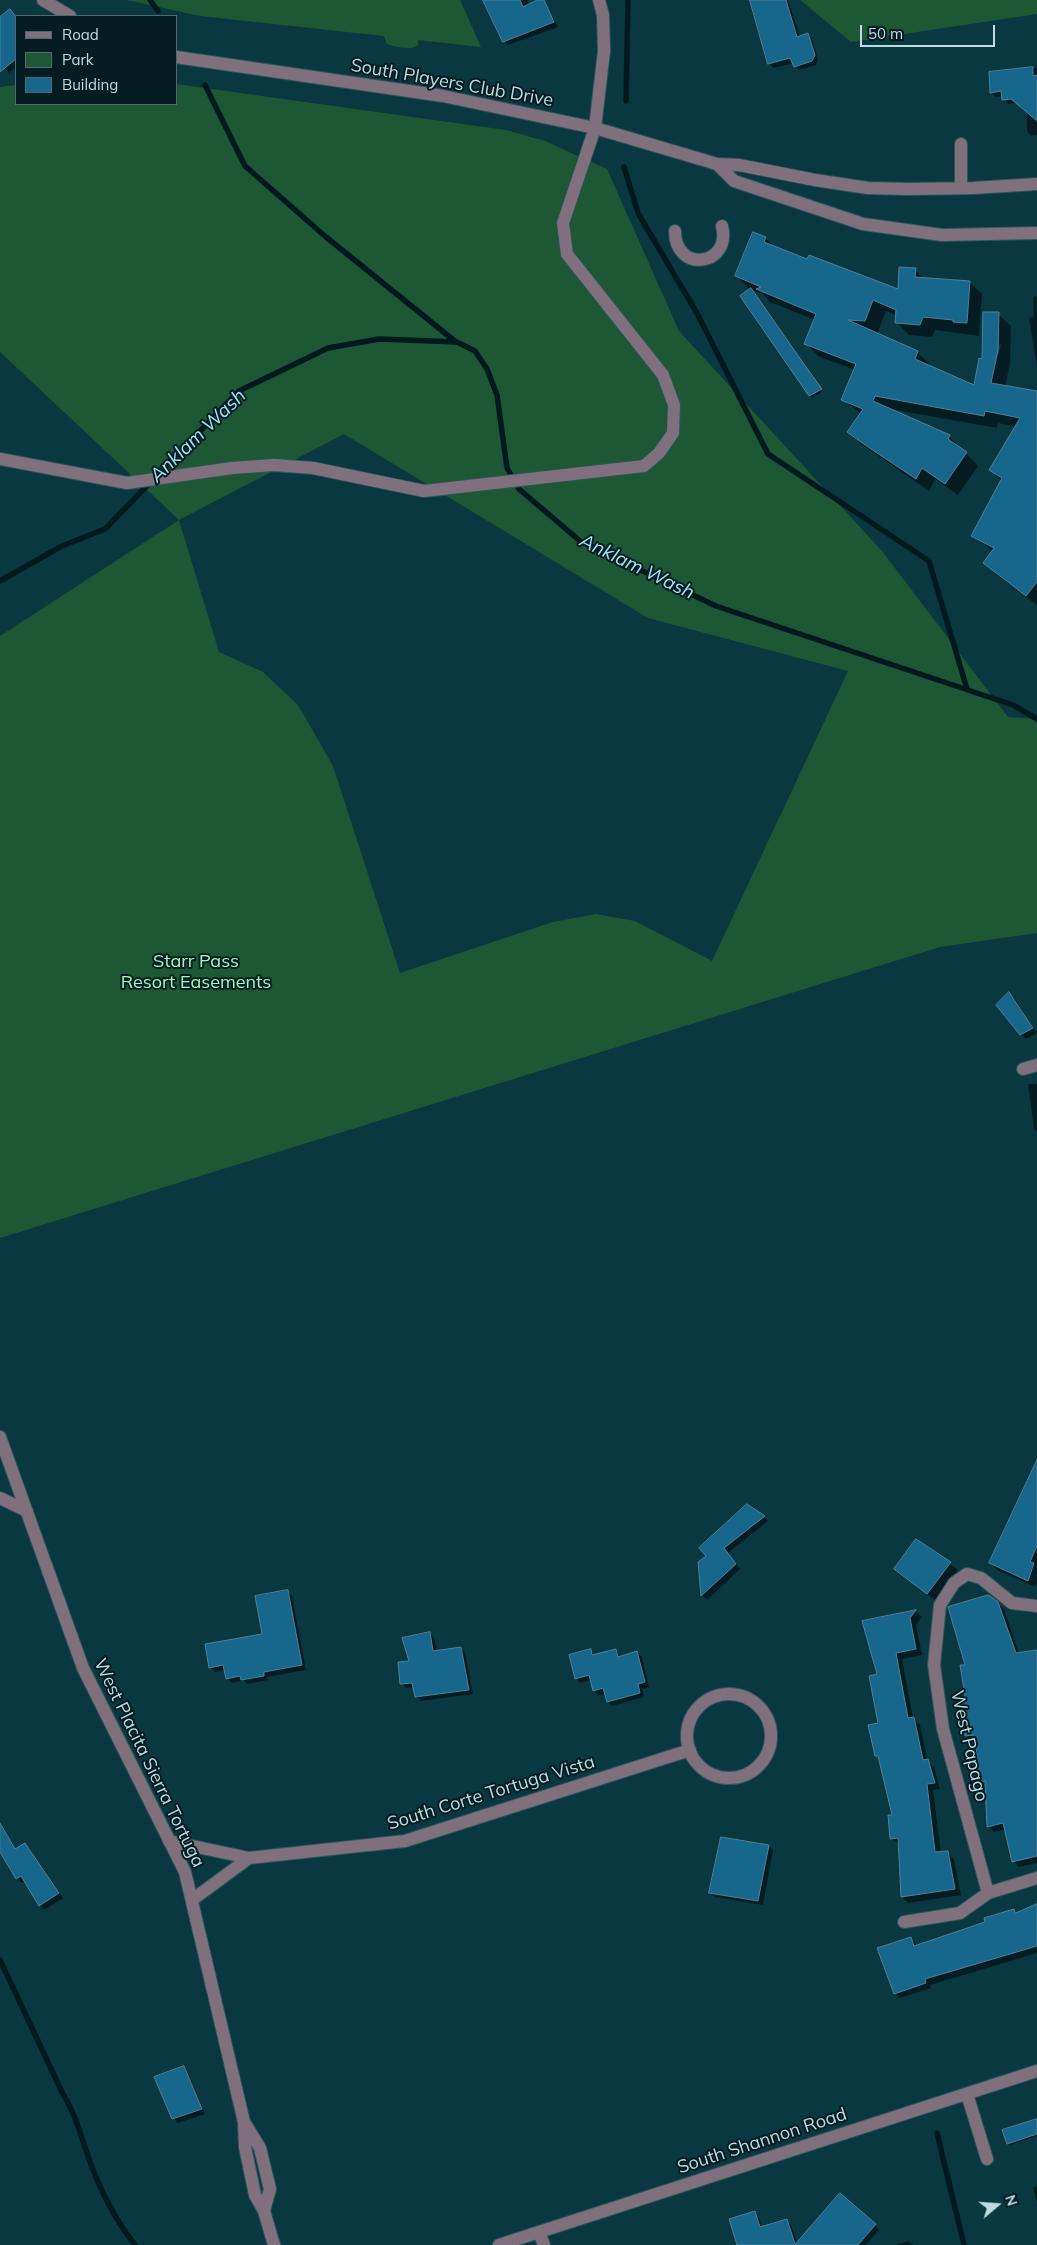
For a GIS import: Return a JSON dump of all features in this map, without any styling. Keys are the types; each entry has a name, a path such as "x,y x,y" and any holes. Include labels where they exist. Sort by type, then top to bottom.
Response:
{"street":[{"path":"43,0 68,15"},
{"path":"0,460 127,483 232,468 274,465 313,468 424,491 644,466 659,454 673,433 674,404 663,375 568,254 563,223 595,128 604,51 603,15 599,0"},
{"name":"South Players Club Drive","path":"178,57 443,96 595,128 718,164 739,165 868,188 961,188 1037,184"},
{"path":"961,144 961,188"},
{"name":"South Players Club Drive","path":"718,164 734,181 863,224 942,235 1037,233"},
{"path":"675,231 675,241 679,251 688,258 697,261 709,259 719,251 724,235 722,226"},
{"path":"1023,1069 1037,1065"},
{"name":"West Placita Sierra Tortuga","path":"0,1437 83,1668 185,1872 244,2122 260,2148 270,2189 264,2211 274,2245"},
{"path":"0,1498 27,1511"},
{"name":"West Papago","path":"988,1893 943,1728 934,1665 940,1606 954,1583 966,1574 981,1578 1012,1603 1037,1606"},
{"path":"722,1695 736,1695 750,1700 761,1709 768,1720 771,1733 770,1747 765,1759 756,1769 744,1776 731,1778 712,1774 696,1762 690,1750 688,1735 690,1721 698,1709 708,1700 722,1695"},
{"name":"South Corte Tortuga Vista","path":"249,1858 405,1841 690,1750"},
{"path":"169,1841 249,1858"},
{"path":"192,1900 249,1858"},
{"path":"904,1922 960,1913 988,1893 1037,1878"},
{"name":"South Shannon Road","path":"499,2245 1037,2071"},
{"path":"966,2094 988,2159"},
{"path":"539,2232 544,2245"}],"green space":[{"path":"127,0 460,0 481,47 418,40 418,45 411,48 403,48 387,44 384,36 200,16"},
{"path":"800,0 1037,0 1037,14 851,42"},
{"name":"Starr Pass Resort Easements","path":"178,84 506,130 545,141 607,169 679,331 882,551 1008,717 1037,719 1037,933 940,947 0,1238 0,636 179,520 0,352 0,87 15,85 15,105 178,105","holes":["344,434 648,618 848,671 712,961 635,921 596,914 553,922 400,973 333,766 298,705 263,672 219,652 179,520"]}],"building":[{"path":"483,0 520,0 523,7 537,0 544,0 554,22 503,42"},
{"path":"750,0 786,0 797,37 808,33 815,55 812,61 794,67 790,58 768,64"},
{"path":"10,9 15,16 15,60 0,72 0,17"},
{"path":"1033,67 1033,76 1037,75 1037,121 1011,99 1002,100 1001,91 990,93 989,72"},
{"path":"753,232 766,237 764,242 807,259 809,255 898,289 899,267 916,268 915,277 970,281 967,323 923,317 920,325 895,323 896,310 873,300 865,321 848,320 918,351 915,359 974,385 979,358 982,359 983,312 999,312 998,350 991,383 1037,391 1037,582 1026,596 983,563 994,548 971,536 1002,478 989,470 1020,418 985,411 984,416 875,396 873,401 950,435 948,439 967,452 945,484 922,468 916,479 868,447 847,432 863,409 841,400 856,364 804,344 816,314 756,289 761,287 735,276"},
{"path":"751,288 822,389 809,396 740,296"},
{"path":"1009,992 1033,1028 1020,1035 996,1005"},
{"path":"1037,1460 1037,1546 1030,1562 1034,1563 1028,1581 989,1563"},
{"path":"747,1504 765,1516 724,1548 736,1564 701,1596 698,1562 706,1556 699,1548"},
{"path":"916,1539 951,1562 927,1594 894,1569"},
{"path":"288,1590 302,1665 264,1672 264,1676 241,1680 240,1676 226,1679 223,1665 209,1668 205,1644 262,1634 255,1596"},
{"path":"989,1595 998,1602 1016,1653 1037,1650 1037,1856 1012,1862 1003,1823 987,1827 985,1781 981,1782 974,1735 965,1736 962,1702 966,1702 960,1665 965,1665 948,1607"},
{"path":"916,1610 910,1618 916,1649 896,1653 908,1718 914,1717 923,1760 928,1759 935,1783 927,1784 935,1852 948,1851 955,1889 901,1897 898,1838 890,1839 888,1815 892,1815 878,1756 875,1756 868,1725 878,1723 869,1676 877,1674 862,1621"},
{"path":"430,1632 433,1651 461,1647 469,1690 415,1697 412,1683 400,1684 398,1662 409,1661 402,1638"},
{"path":"591,1649 592,1655 616,1649 618,1657 637,1651 645,1682 638,1684 640,1693 607,1702 603,1688 593,1691 589,1675 575,1679 569,1655"},
{"path":"0,1823 15,1849 25,1843 59,1893 39,1906 21,1876 16,1879 0,1852"},
{"path":"721,1837 769,1845 758,1901 709,1893"},
{"path":"1037,1904 1037,1946 925,1979 926,1983 894,1994 877,1948 911,1937 914,1946 985,1922 984,1918 1014,1909 1015,1913"},
{"path":"184,2066 202,2109 172,2119 154,2077"},
{"path":"1037,2119 1037,2134 1007,2144 1002,2130"},
{"path":"840,2193 876,2224 858,2245 737,2245 729,2219 755,2211 760,2227 787,2219 795,2244"}],"waterway":[{"path":"150,0 158,11"},
{"path":"626,101 628,0"},
{"path":"205,85 245,166 326,237 456,342"},
{"path":"624,167 638,213 698,315 768,454 929,561 967,689"},
{"name":"Anklam Wash","path":"0,581 62,546 105,529 239,391 328,348 379,339 457,342 475,351 487,369 497,395 507,468 519,489 580,541 716,606 1013,705 1037,719"},
{"path":"0,1960 74,2114 101,2189 113,2212 135,2245"},
{"path":"937,2133 964,2245"}]}
